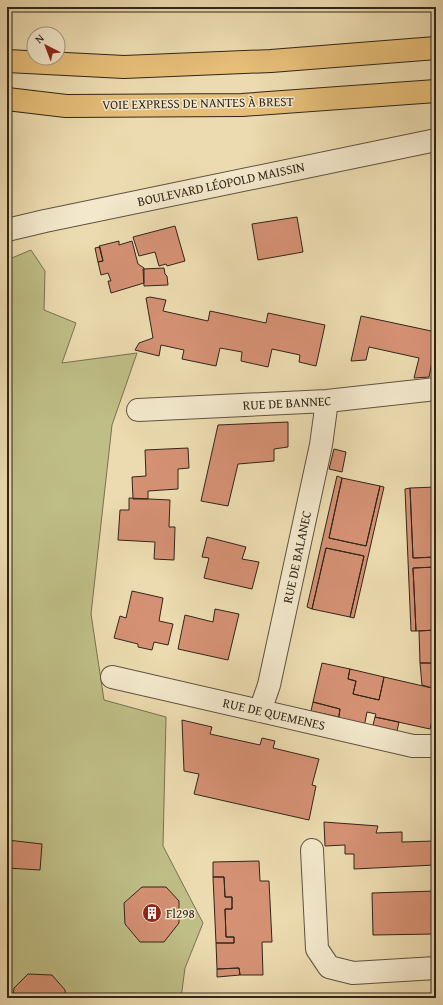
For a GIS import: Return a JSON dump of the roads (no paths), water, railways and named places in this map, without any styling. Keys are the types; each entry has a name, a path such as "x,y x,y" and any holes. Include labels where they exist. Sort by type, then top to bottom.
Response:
{"highway":[{"path":"7,60 124,67 271,61 436,48"},
{"name":"VOIE EXPRESS DE NANTES À BREST","path":"7,99 66,106 242,105 436,91"}],"street":[{"name":"BOULEVARD LÉOPOLD MAISSIN","path":"7,230 436,140"},
{"name":"RUE DE BANNEC","path":"138,410 327,401 436,389"},
{"name":"RUE DE BALANEC","path":"260,711 269,685 321,444 327,401"},
{"name":"RUE DE QUEMENES","path":"112,677 413,746 436,746"},
{"path":"312,850 317,949 329,967 353,973 436,968"}],"place":[{"name":"Fl298","path":"152,913"}]}
